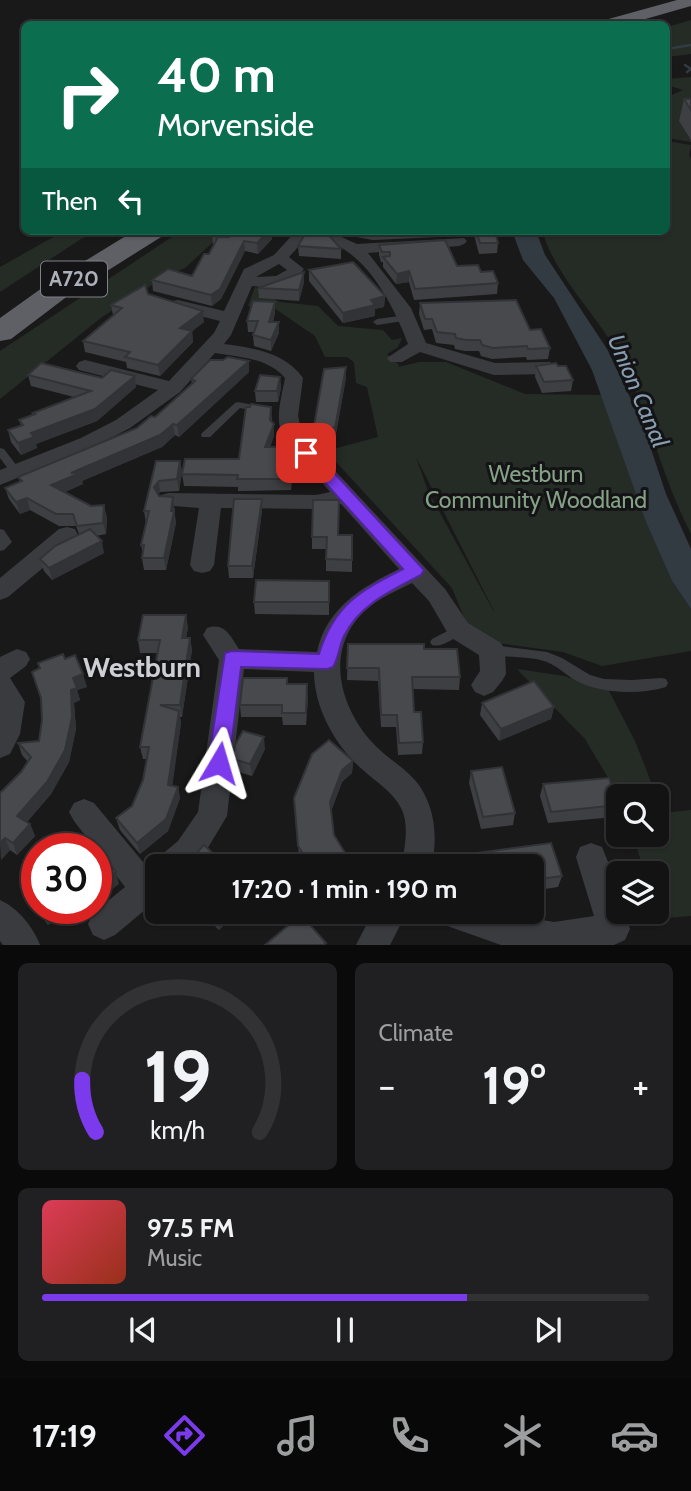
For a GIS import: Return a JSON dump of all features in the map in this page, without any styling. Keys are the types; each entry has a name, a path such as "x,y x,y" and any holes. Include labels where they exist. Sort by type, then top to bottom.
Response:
{"highway":[{"path":"610,21 667,0"},
{"path":"621,21 691,1"},
{"path":"649,21 691,10"},
{"path":"657,21 691,10"},
{"name":"A720","path":"0,309 40,280 117,235"},
{"name":"A720","path":"0,332 59,289 146,235"}],"street":[{"path":"8,475 123,424 173,388 222,335 245,281 271,282 283,280 293,274 296,269 280,258 300,235"},
{"path":"324,235 355,249 405,313 418,346"},
{"path":"355,249 459,242"},
{"path":"156,298 215,317 230,318"},
{"path":"405,313 424,306"},
{"path":"396,358 418,346 494,369 527,372 550,368"},
{"path":"211,347 276,362 290,371 294,378 288,426 300,445 438,595 459,630 492,650 493,674 484,685"},
{"path":"85,366 173,388"},
{"path":"260,409 288,412"},
{"path":"169,500 316,502 346,495"},
{"path":"202,565 211,501"},
{"path":"0,591 67,535"},
{"path":"415,570 369,595 351,609 334,636 327,662 326,691 339,723 363,752 394,778 411,798 419,818 421,842 418,854"},
{"path":"186,854 212,816 232,659 216,635"},
{"path":"232,659 327,662"},
{"path":"0,684 12,702 6,734 0,746"},
{"path":"84,813 145,877"},
{"path":"486,924 507,931 554,938 617,937 591,857"},
{"path":"112,917 145,890"},
{"path":"0,916 24,945"},
{"path":"372,945 384,924"}],"lane":[{"path":"377,322 405,313"},
{"path":"206,435 238,405 260,409"},
{"path":"0,451 8,475"},
{"path":"0,533 6,542 0,547"},
{"path":"436,642 459,630"},
{"path":"492,650 545,656 563,663 583,678 603,684 622,687 661,683"}],"green space":[{"path":"691,20 691,54 670,57 670,26"},
{"path":"691,77 691,142 670,138 670,96 683,90 670,86 670,79"},
{"path":"670,142 691,145 691,534 621,359 557,265 544,235 670,235"},
{"path":"57,235 89,235 0,292 0,267"},
{"path":"175,235 229,235 212,243 185,268 164,277 102,317 0,399 0,351"},
{"name":"Westburn Community Woodland","path":"255,287 271,290 271,297 280,302 318,306 338,326 383,330 392,340 402,338 398,347 387,354 398,367 419,362 446,362 525,394 603,395 646,522 672,581 691,609 691,651 602,666 563,652 483,641 465,620 452,588 326,451 378,437 367,387 356,383 354,362 347,357 325,357 315,336 274,308 248,306","holes":["416,457 494,612 428,491"]},
{"path":"517,669 564,676 608,689 635,741 652,784 612,784 585,739"},
{"path":"691,810 691,916 669,918 669,861 641,861 637,847 669,847 669,812"}],"shaded area":[{"path":"514,235 538,235 545,255 607,349 643,425 666,494 691,549 691,609 672,581 646,522 592,370 554,298 523,260"}],"building":[{"path":"684,99 691,99 691,110"},
{"path":"218,235 265,235 257,243 244,241 220,289 211,295 152,280 168,269 192,276 204,254 209,254 218,237 230,237"},
{"path":"305,235 329,235 341,249 298,246"},
{"path":"477,235 496,235 498,243 480,243"},
{"path":"445,240 457,266 478,265 481,272 493,271 498,283 415,289 409,271 397,274 383,257 390,256 390,252 382,252 379,245"},
{"path":"353,262 385,296 371,300 375,305 343,313 309,270"},
{"path":"304,272 299,290 258,288"},
{"path":"145,285 148,294 203,311 180,328 192,331 158,365 125,357 130,352 83,341 122,308 111,305"},
{"path":"516,300 530,330 541,329 550,348 493,348 482,345 480,340 466,340 456,338 455,334 437,332 432,319 425,319 420,303"},
{"path":"253,301 275,302 269,322 279,322 271,340 253,335 258,321 247,321"},
{"path":"228,357 249,361 177,425 173,424 160,435 71,473 80,473 51,485 91,506 104,505 103,523 77,526 73,514 56,514 27,498 16,502 5,488 22,481 18,477 137,428 151,416 155,417 195,381 191,379 210,360 223,360"},
{"path":"41,363 102,378 111,370 135,376 95,409 31,433 34,437 18,443 8,430 23,425 19,420 91,391 28,375"},
{"path":"556,363 558,366 566,366 573,380 544,382 536,366"},
{"path":"346,367 335,428 314,426 324,369"},
{"path":"260,375 280,377 277,391 255,391"},
{"path":"251,404 271,407 270,420 274,424 265,447 293,447 291,479 237,479 238,475 182,474 185,459 239,459 246,407"},
{"path":"156,461 180,461 177,479 159,481 154,487 159,496 173,497 171,511 174,511 164,558 142,558 144,545 141,545 149,511 144,511"},
{"path":"234,499 262,499 252,566 228,566"},
{"path":"313,500 339,500 338,535 352,535 352,560 326,559 327,537 312,537"},
{"path":"90,529 102,541 49,568 40,559 55,546"},
{"path":"256,580 329,581 329,602 254,602"},
{"path":"143,615 186,615 182,638 190,638 180,705 160,705 179,711 168,785 178,787 166,819 137,843 116,818 132,806 143,780 149,747 140,747 160,640 138,640"},
{"path":"348,644 424,644 424,649 457,649 460,677 412,677 414,712 421,712 423,742 399,743 397,715 381,715 379,668 347,668"},
{"path":"63,654 65,659 75,655 83,674 73,678 77,688 71,690 72,717 65,750 47,782 17,816 30,824 13,843 5,838 0,843 0,793 21,772 31,757 18,743 39,741 41,698 32,672 40,668 38,663"},
{"path":"243,678 287,678 287,684 307,684 306,713 282,713 282,705 240,705"},
{"path":"534,681 554,707 501,729 482,703"},
{"path":"243,731 264,737 250,764 233,759 235,745"},
{"path":"329,740 353,761 342,770 330,802 334,835 346,854 303,854 298,846 294,798 312,754"},
{"path":"502,767 515,813 483,817 471,771"},
{"path":"609,778 611,784 606,784 606,806 551,812 543,784"},
{"path":"551,843 562,876 544,878 544,854 469,854"},
{"path":"204,845 214,854 196,854"},
{"path":"290,924 309,924 326,943 323,945 265,945"}],"waterway":[{"path":"670,48 691,45"},
{"path":"685,65 691,69 687,72"}],"district":[{"name":"Westburn","path":"142,667"}],"route":[{"path":"219,763 232,659 327,662 334,636 351,609 369,595 415,570 306,453"}],"water label":[{"name":"Union Canal","path":"638,391"}]}
